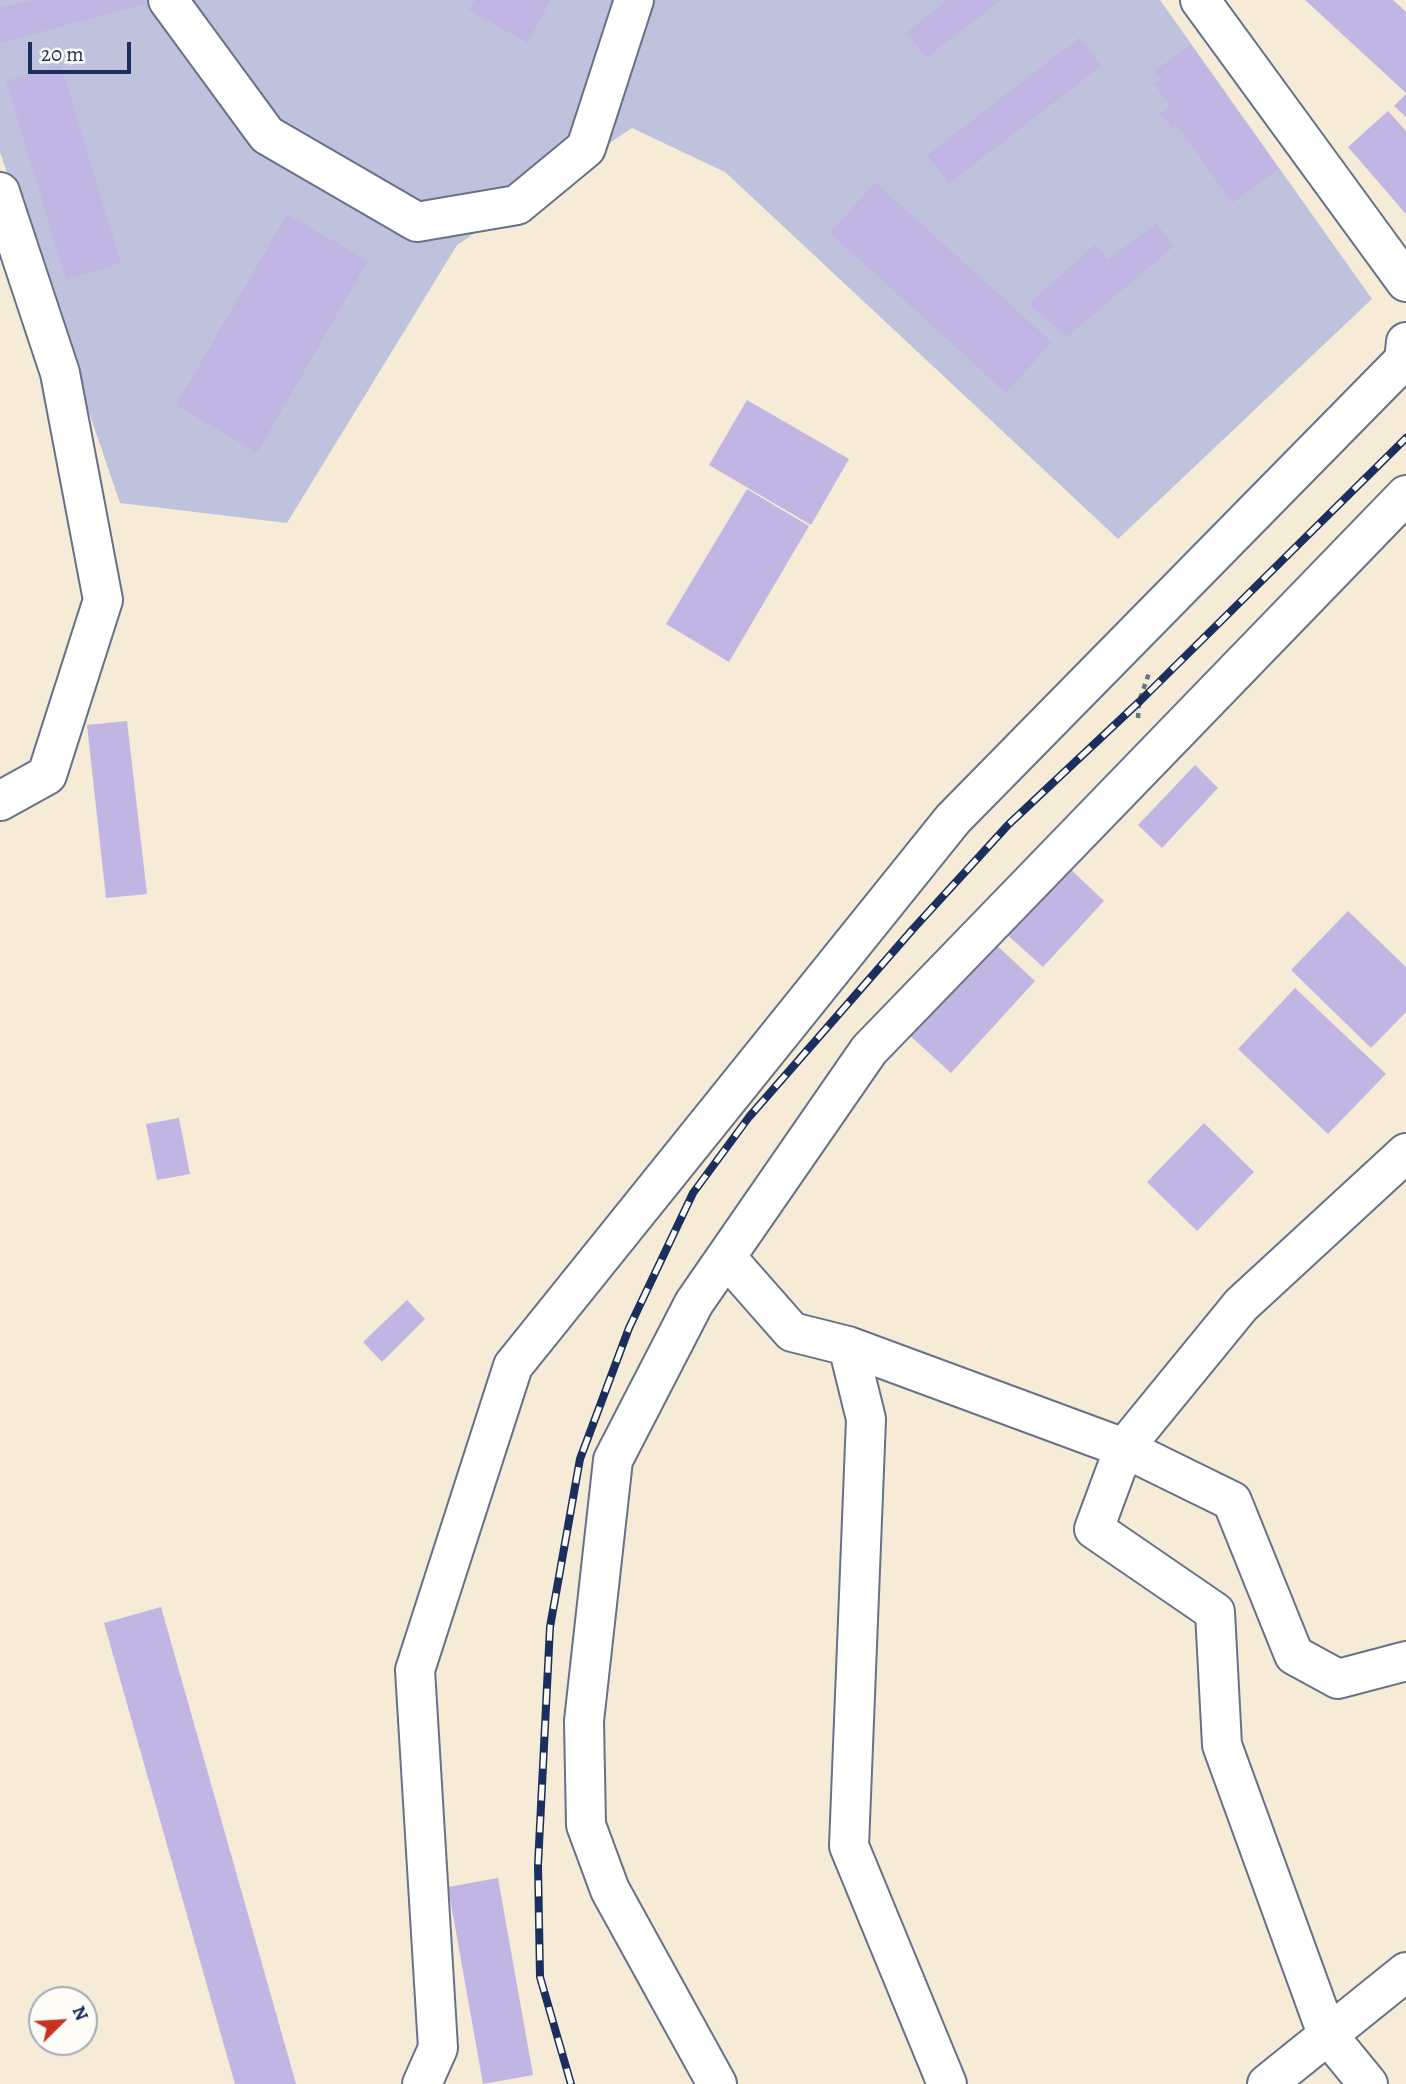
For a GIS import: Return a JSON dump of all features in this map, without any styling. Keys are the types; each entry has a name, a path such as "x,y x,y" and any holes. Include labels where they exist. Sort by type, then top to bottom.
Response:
{"street":[{"path":"168,0 267,135 417,222 517,205 586,148 634,0"},
{"path":"1200,0 1406,282"},
{"path":"0,192 60,373 103,600 47,775 0,801"},
{"path":"422,2084 438,2048 415,1670 513,1366 953,819 1405,360 1406,342"},
{"path":"717,2084 610,1890 586,1825 584,1721 613,1460 694,1303 869,1050 1406,495"},
{"path":"1368,2084 1327,2034 1222,1745 1215,1612 1094,1529 1124,1448 1241,1305 1406,1153"},
{"path":"726,1257 792,1332 848,1346 1124,1448 1231,1501 1294,1655 1338,1679 1406,1661"},
{"path":"848,1346 866,1419 849,1846 947,2084"},
{"path":"1267,2084 1406,1972"}],"path":[{"path":"1133,779 1139,702 1151,666"}],"shaded area":[{"path":"0,0 1160,0 1372,299 1118,539 725,172 632,128 457,245 287,523 120,503 0,152"}],"building":[{"path":"32,0 144,0 145,4 0,43 0,8"},
{"path":"475,0 551,0 527,43 469,10"},
{"path":"947,0 1001,0 926,58 906,32"},
{"path":"1305,0 1393,0 1406,12 1406,93"},
{"path":"1080,37 1101,66 949,184 927,155"},
{"path":"1191,45 1279,169 1232,203 1177,126 1172,129 1160,113 1170,106 1154,84 1160,79 1154,71"},
{"path":"61,65 121,263 66,280 6,81"},
{"path":"1406,94 1406,117 1394,106"},
{"path":"1388,111 1406,131 1406,214 1348,147"},
{"path":"875,182 1052,342 1006,393 830,233"},
{"path":"287,214 368,261 257,453 176,405"},
{"path":"1157,223 1173,247 1067,337 1029,304 1095,244 1108,259"},
{"path":"747,400 849,459 811,525 709,465"},
{"path":"747,489 809,526 729,662 666,624"},
{"path":"127,721 147,894 106,898 87,725"},
{"path":"1195,765 1218,788 1162,848 1138,825"},
{"path":"1066,865 1104,901 1043,967 1003,931"},
{"path":"1348,911 1406,967 1406,1012 1371,1048 1291,970"},
{"path":"991,940 1035,981 951,1073 907,1033"},
{"path":"1295,988 1386,1074 1328,1134 1238,1049"},
{"path":"179,1118 190,1174 157,1180 146,1124"},
{"path":"1204,1123 1254,1172 1197,1231 1147,1182"},
{"path":"407,1300 425,1319 382,1362 363,1342"},
{"path":"161,1607 296,2084 235,2084 104,1623"},
{"path":"498,1878 533,2075 483,2084 448,1887"}],"railway":[{"path":"571,2084 540,1977 538,1865 550,1627 580,1459 629,1328 693,1193 749,1117 1008,825 1139,702 1406,438"}]}
